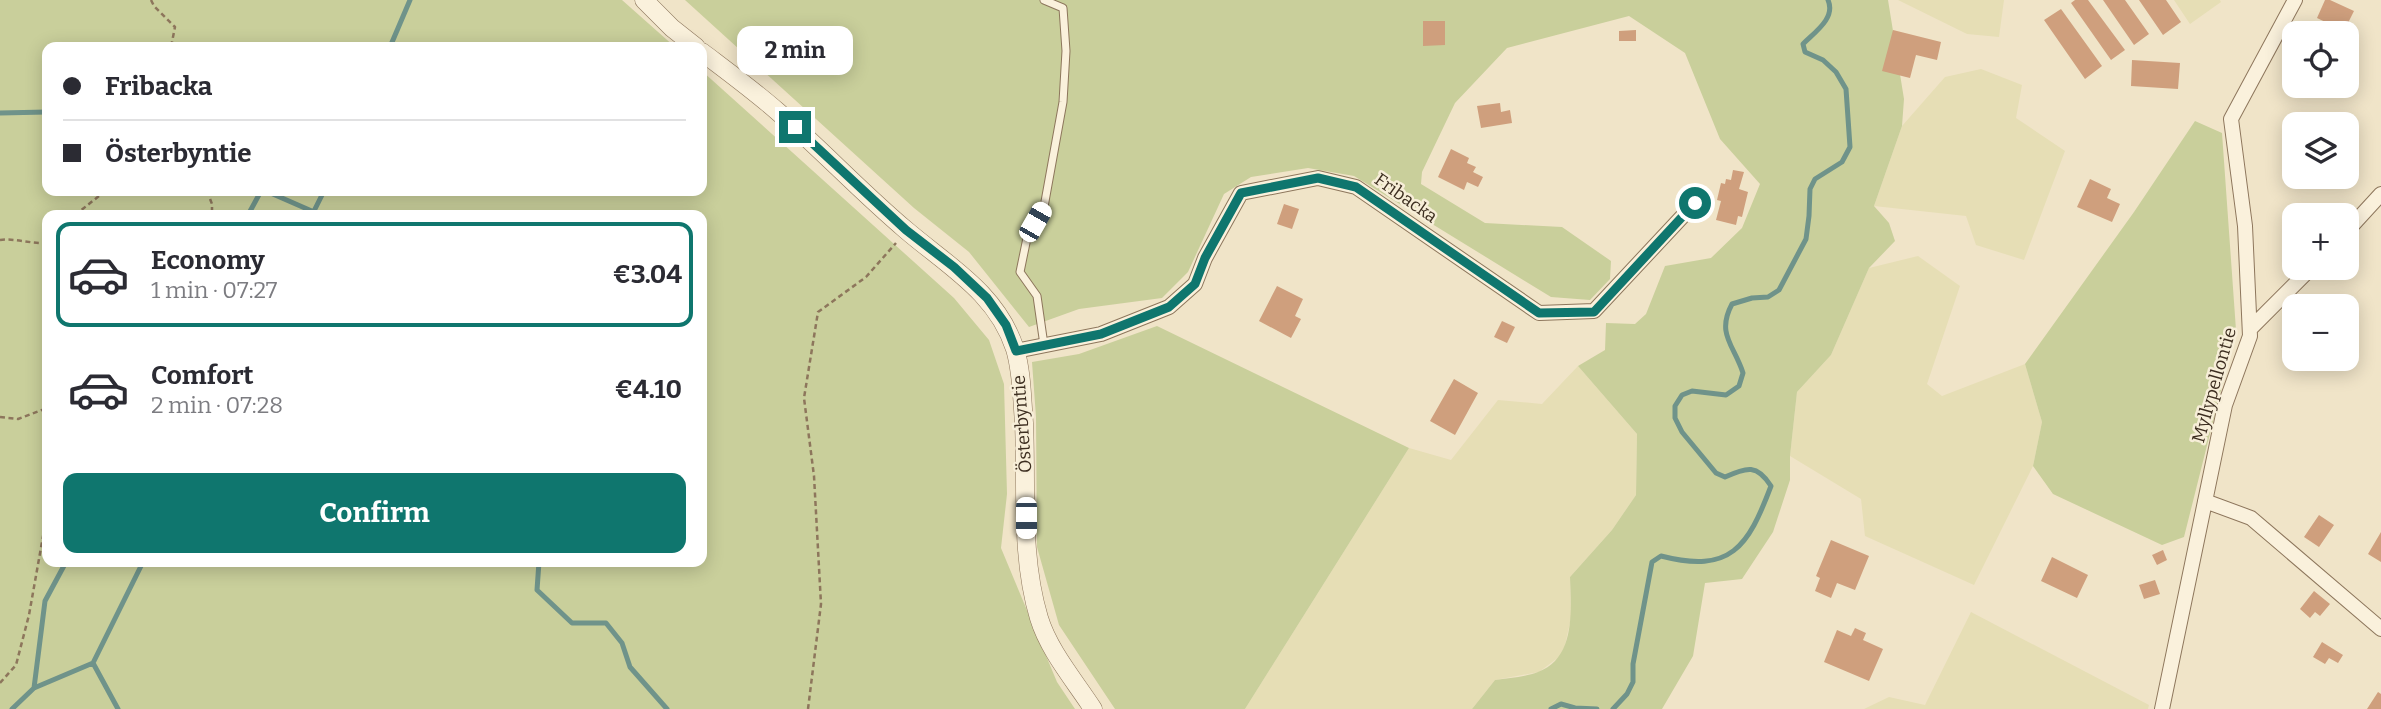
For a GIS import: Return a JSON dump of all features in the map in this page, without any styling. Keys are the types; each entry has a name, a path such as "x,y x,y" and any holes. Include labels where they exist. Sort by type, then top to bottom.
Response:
{"street":[{"path":"644,0 690,42"},
{"name":"Myllypellontie","path":"2162,709 2225,405 2251,328 2245,226 2231,119 2295,0"},
{"name":"Österbyntie","path":"707,56 776,110 906,230 954,267 987,298 1006,325 1016,351 1022,387 1026,545 1039,620 1050,644 1093,709"},
{"name":"Fribacka","path":"1016,351 1101,334 1169,307 1195,284 1205,258 1241,193 1318,178 1356,187 1539,313 1594,312 1695,203"},
{"path":"2359,218 2381,194"},
{"path":"2251,328 2299,280"},
{"path":"2205,501 2251,518 2381,629"}],"lane":[{"path":"1044,0 1063,8 1066,51 1063,102 1044,206 1027,238 1020,272 1037,296 1044,346"}],"path":[{"path":"151,0 175,27 172,42"},
{"path":"81,210 99,196"},
{"path":"808,709 821,604 814,476 804,398 818,312 866,277 906,230"},
{"path":"0,240 42,243"},
{"path":"0,416 18,419 42,410"},
{"path":"0,683 16,665 29,615 42,542"}],"shaded area":[{"path":"1898,0 2004,0 1999,37 1967,34"},
{"path":"2174,0 2220,0 2221,2 2190,24"},
{"path":"1981,69 2022,85 2016,118 2065,151 2024,260 1976,245 1966,216 1874,206 1902,126 1945,77"},
{"path":"1918,256 1960,286 1927,384 1942,396 2025,364 2042,422 2033,466 1974,585 1865,536 1861,499 1790,456 1797,392 1831,355 1869,268"},
{"path":"1578,366 1637,434 1636,495 1612,530 1570,577 1571,618 1563,654 1539,672 1495,680 1472,709 1245,709 1409,448 1451,460 1498,400 1542,404"},
{"path":"1971,612 2149,705 2148,709 1864,709 1889,697 1925,705"}],"green space":[{"path":"0,0 622,0 669,42 42,42 42,196 707,196 707,76 954,298 989,340 1004,384 1007,494 1001,548 1057,682 1075,709 0,709"},
{"path":"685,0 1888,0 1904,99 1902,126 1874,206 1889,223 1895,241 1869,268 1831,355 1797,392 1790,480 1773,532 1742,579 1705,583 1693,656 1662,709 1472,709 1495,680 1538,672 1559,656 1569,632 1570,577 1612,530 1636,495 1637,434 1578,366 1605,350 1606,323 1635,324 1646,314 1665,266 1711,258 1742,228 1760,184 1720,139 1685,53 1629,16 1507,48 1455,103 1422,172 1421,184 1485,223 1562,227 1611,261 1610,279 1590,300 1551,297 1354,176 1308,168 1251,177 1224,194 1188,272 1162,298 1079,309 1029,327 969,252 914,208"},
{"path":"2195,121 2222,133 2236,330 2184,537 2162,545 2053,494 2033,466 2042,422 2025,364 2134,212"},
{"path":"1157,326 1409,448 1245,709 1115,709 1059,625 1037,547 1036,417 1032,362 1079,354"}],"building":[{"path":"2075,0 2088,0 2125,50 2111,60 2071,3"},
{"path":"2103,0 2125,0 2149,34 2134,45"},
{"path":"2139,0 2166,0 2181,22 2163,35"},
{"path":"2325,0 2354,11 2349,21 2323,21 2317,18"},
{"path":"2061,9 2102,66 2085,79 2044,20"},
{"path":"1423,21 1445,21 1445,45 1423,46"},
{"path":"1636,30 1636,41 1619,41 1619,31"},
{"path":"1893,30 1941,42 1937,60 1916,55 1910,78 1882,71"},
{"path":"2132,60 2180,63 2178,89 2131,86"},
{"path":"1500,103 1501,112 1510,110 1512,123 1481,128 1477,106"},
{"path":"1451,149 1469,158 1467,163 1476,167 1473,172 1483,177 1478,187 1467,182 1464,190 1438,177"},
{"path":"1733,170 1744,172 1739,189 1748,192 1742,217 1738,216 1736,225 1716,220 1721,201 1717,200 1721,183 1725,184 1726,179 1731,180"},
{"path":"2090,179 2111,189 2107,198 2120,204 2112,222 2077,207"},
{"path":"1284,204 1299,209 1292,229 1277,224"},
{"path":"1277,286 1303,299 1295,316 1301,319 1291,338 1259,321"},
{"path":"1502,321 1515,327 1507,343 1494,337"},
{"path":"1454,379 1478,393 1455,435 1430,421"},
{"path":"2319,515 2334,525 2319,547 2304,537"},
{"path":"2381,532 2381,562 2368,554"},
{"path":"1831,540 1869,556 1855,590 1837,583 1831,598 1815,591 1820,578 1816,576"},
{"path":"2163,550 2167,560 2157,565 2152,555"},
{"path":"2052,557 2088,575 2077,598 2041,581"},
{"path":"2155,580 2160,594 2144,599 2139,585"},
{"path":"2314,591 2330,604 2320,616 2315,612 2310,618 2300,609"},
{"path":"1855,628 1866,633 1863,640 1883,649 1869,681 1824,662 1837,630 1851,636"},
{"path":"2322,642 2343,655 2338,663 2329,658 2325,664 2313,657"},
{"path":"2378,692 2381,694 2381,709 2367,709"}],"waterway":[{"path":"392,42 410,0"},
{"path":"1613,709 1627,694 1633,682 1633,664 1652,562 1661,556 1685,561 1704,561 1721,558 1734,551 1754,525 1771,486 1756,471 1740,471 1725,477 1716,473 1682,432 1675,418 1675,406 1682,395 1692,391 1726,395 1739,386 1743,373 1726,332 1732,304 1768,297 1779,290 1806,239 1810,189 1815,179 1842,162 1850,147 1846,89 1836,72 1823,60 1805,52 1803,44 1827,19 1830,7 1828,0"},
{"path":"0,113 42,112"},
{"path":"251,210 258,196"},
{"path":"277,196 309,210"},
{"path":"314,210 322,196"},
{"path":"34,688 45,601 63,567"},
{"path":"118,709 93,663 141,567"},
{"path":"539,567 537,590 572,623 606,623 622,643 630,667 667,709"},
{"path":"12,709 34,688 93,663"},
{"path":"1551,709 1561,704 1597,709"}],"route":[{"path":"795,127 906,230 954,267 987,298 1006,325 1016,351 1101,334 1169,307 1195,284 1205,258 1241,193 1318,178 1356,187 1539,313 1594,312 1695,203"}]}
